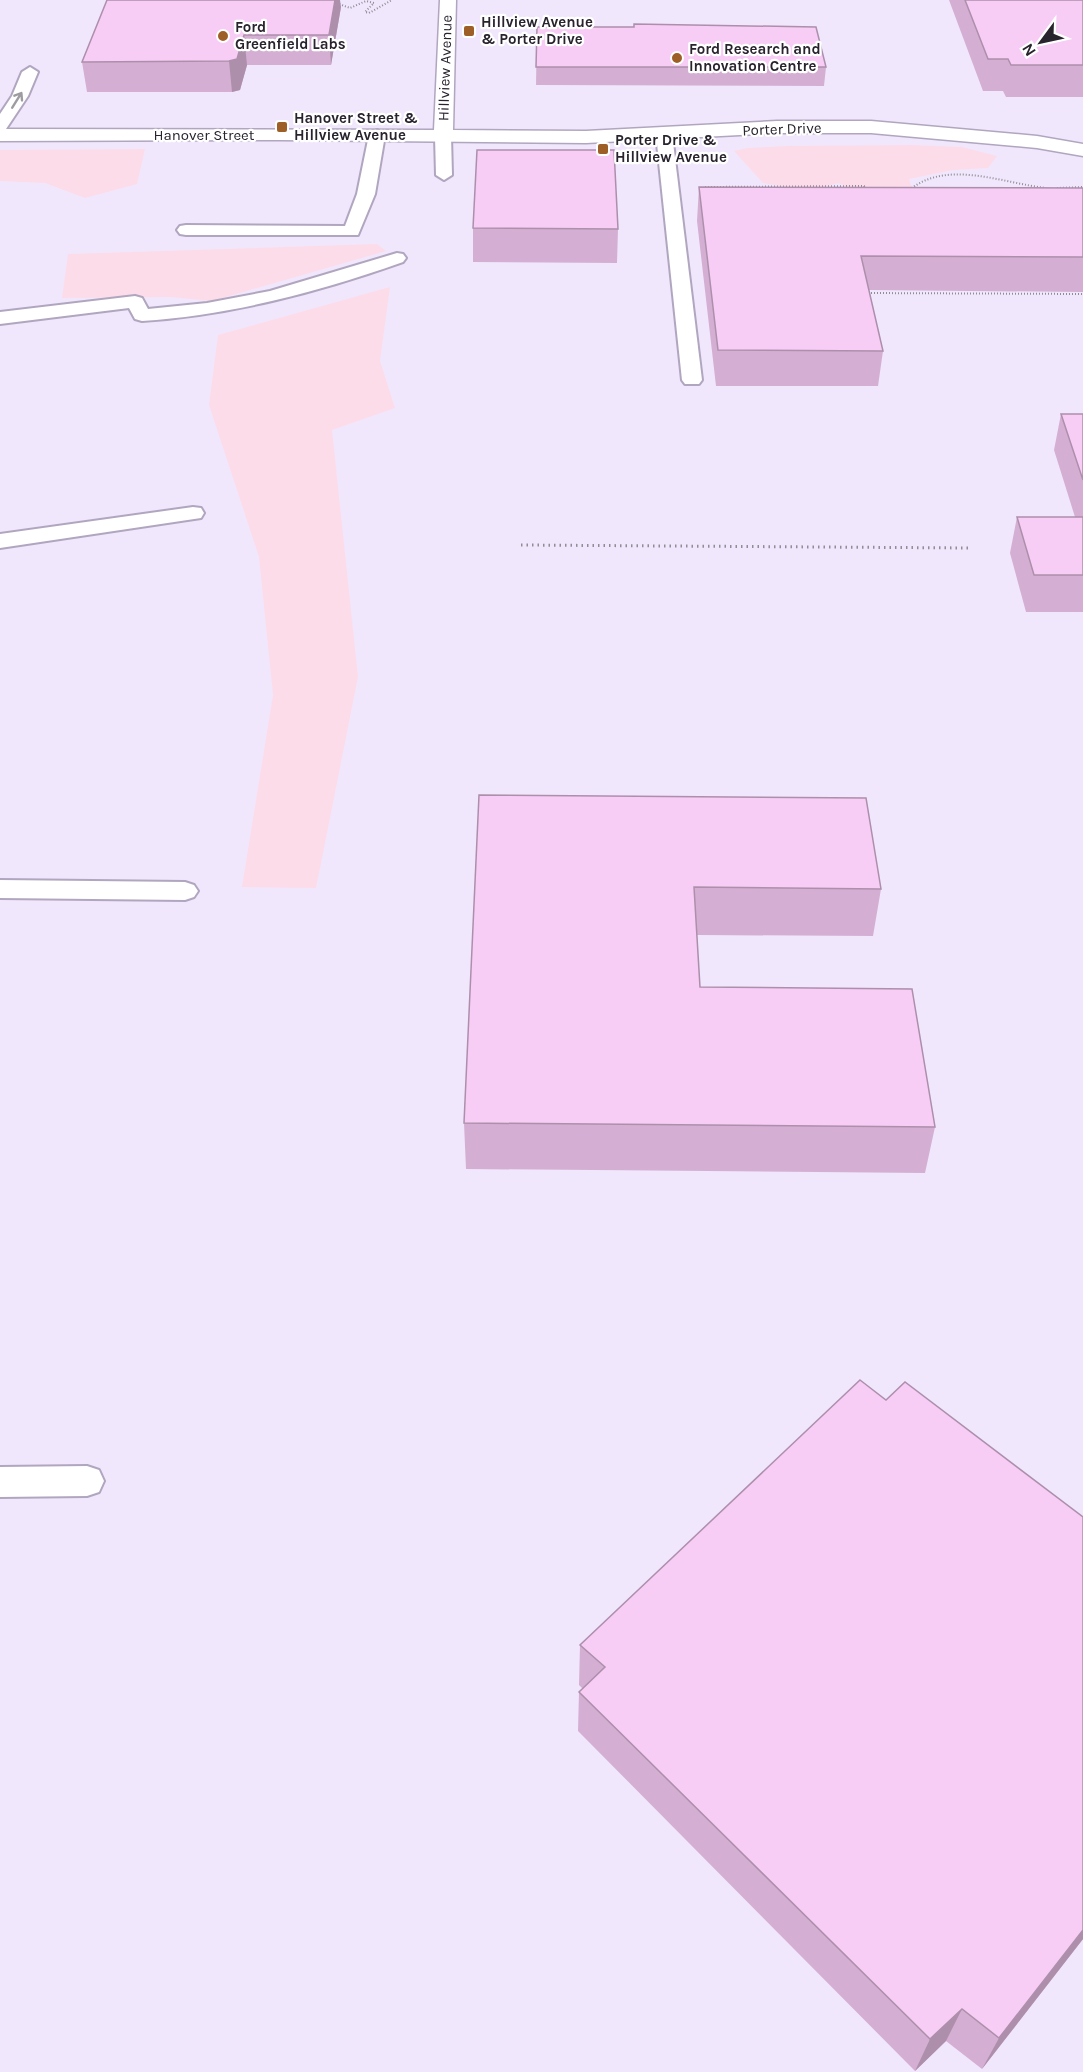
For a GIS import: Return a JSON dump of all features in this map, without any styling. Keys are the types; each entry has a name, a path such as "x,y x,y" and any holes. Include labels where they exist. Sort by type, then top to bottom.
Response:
{"street":[{"name":"Hillview Avenue","path":"443,136 448,0"},
{"name":"Porter Drive","path":"443,136 664,134 777,127 871,127 1037,142 1083,150"},
{"name":"Hanover Street","path":"0,135 443,136"}],"lane":[{"path":"0,126 20,96 30,72"},
{"path":"664,134 692,380"},
{"path":"186,230 352,231 366,194 377,135"},
{"path":"443,136 444,175"},
{"path":"0,318 135,302 142,315 186,314 274,295 397,258"},
{"path":"0,541 193,513"},
{"path":"0,889 185,891"},
{"path":"0,1482 87,1481"}],"path":[{"path":"328,0 350,8 366,1 374,3 365,12 369,13 392,0"},
{"path":"904,197 908,189 925,179 955,174 987,177 1034,187 1083,187"},
{"path":"700,187 864,186 867,195"},
{"path":"861,293 1083,294"},
{"path":"521,545 970,548"}],"shaded area":[{"path":"0,0 1083,0 1083,2072 0,2072"},
{"path":"787,146 962,147 997,156 988,168 953,170 909,179 917,203 882,206 839,183 807,191 763,183 734,151"},
{"path":"145,149 137,184 85,198 45,183 0,181 0,150"},
{"path":"377,244 386,251 212,301 170,297 62,298 68,254"},
{"path":"390,287 380,361 395,408 332,430 358,677 316,888 242,887 273,695 259,557 209,405 218,335"}],"building":[{"path":"107,0 335,0 329,35 244,35 237,59 229,61 82,62"},
{"path":"965,0 1083,0 1083,65 1011,65 1008,59 988,59"},
{"path":"634,24 816,27 826,67 536,67 537,27 634,27"},
{"path":"477,150 614,150 618,229 473,228"},
{"path":"699,187 1083,188 1083,257 861,256 883,351 718,350"},
{"path":"1061,414 1083,414 1083,480"},
{"path":"1017,517 1083,517 1083,575 1034,575"},
{"path":"479,795 866,798 881,889 694,887 700,987 912,989 935,1127 464,1123"},
{"path":"860,1380 886,1400 905,1382 1083,1517 1083,1930 999,2038 962,2009 930,2039 579,1692 605,1667 580,1645"}],"place":[{"name":"Hillview Avenue & Porter Drive","path":"469,31"},
{"name":"Ford Greenfield Labs","path":"223,36"},
{"name":"Ford Research and Innovation Centre","path":"677,58"},
{"name":"Hanover Street & Hillview Avenue","path":"282,127"},
{"name":"Porter Drive & Hillview Avenue","path":"603,149"}]}
